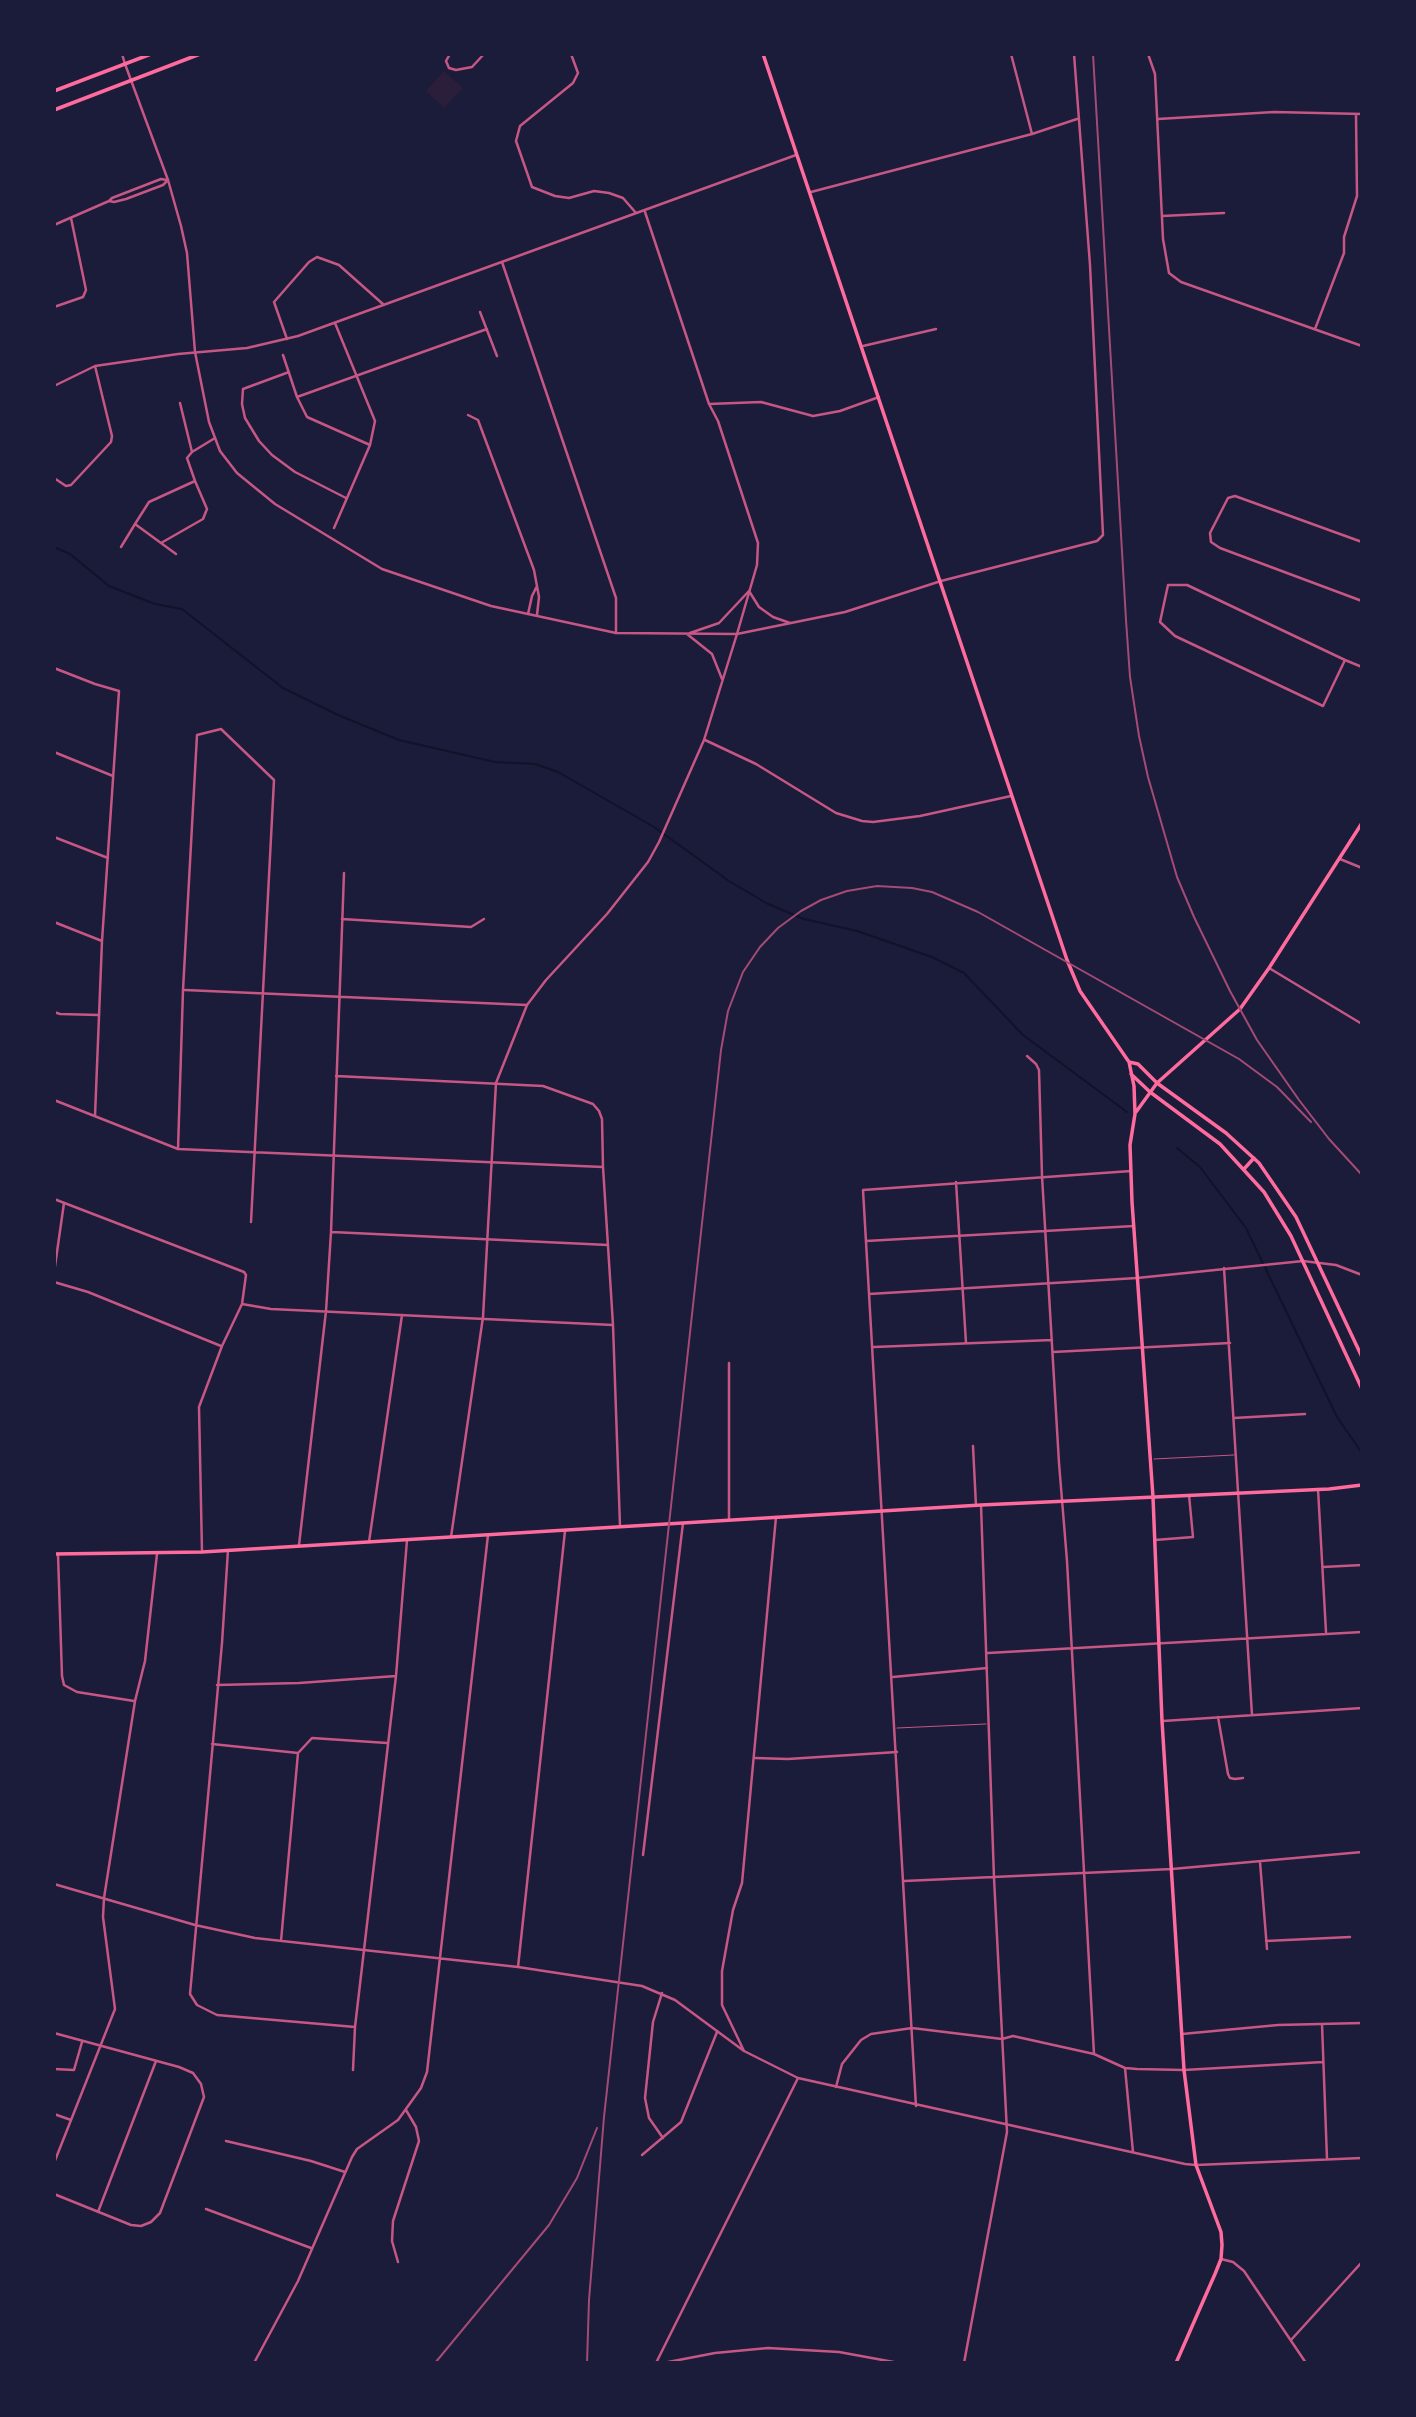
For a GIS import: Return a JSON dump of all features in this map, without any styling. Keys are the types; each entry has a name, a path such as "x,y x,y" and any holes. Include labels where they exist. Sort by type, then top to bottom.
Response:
{"main road":[{"path":"54,90 151,54"},
{"path":"54,110 200,54"},
{"path":"764,54 1076,984 1129,1062 1129,1073 1134,1086 1135,1114 1130,1139 1131,1171 1153,1497 1162,1721 1184,2070 1196,2165 1221,2232 1221,2259 1176,2363"},
{"path":"1135,1114 1157,1083 1240,1009 1362,823"},
{"path":"1129,1062 1138,1063 1157,1083 1226,1133 1254,1158 1296,1217 1362,1357"},
{"path":"1129,1073 1220,1144 1264,1192 1291,1236 1362,1390"},
{"path":"1244,1169 1254,1158"},
{"path":"56,1554 202,1552 1362,1485"}],"street":[{"path":"122,54 168,180 187,251 195,352 203,398 220,451 237,473 275,504 382,569 491,607 616,633 687,634 737,634 845,612 941,581 1097,541 1103,535 1090,265 1074,54"},
{"path":"450,54 446,61 449,68 456,71 472,67 484,54"},
{"path":"571,54 578,73 573,83 520,126 516,141 532,187 569,198 594,191 609,193 623,198 636,213"},
{"path":"1011,54 1032,134"},
{"path":"1148,54 1155,74 1166,268 1172,277 1362,346"},
{"path":"1157,119 1274,112 1362,114"},
{"path":"1315,329 1344,253 1344,237 1357,196 1356,114"},
{"path":"811,192 1077,120"},
{"path":"54,386 95,366 195,352 247,348 287,339 798,154"},
{"path":"54,225 112,198 161,179 168,180"},
{"path":"451,1537 483,1317 496,1083 527,1005 546,980 607,914 648,862 668,824 704,740 757,565 758,543 645,210"},
{"path":"1162,216 1224,213"},
{"path":"54,307 83,296 86,290 71,218"},
{"path":"287,339 274,302 309,262 317,257 339,265 384,305"},
{"path":"502,262 616,598 616,633"},
{"path":"480,312 498,356"},
{"path":"334,528 370,444 375,421 335,323"},
{"path":"863,346 936,328"},
{"path":"297,397 487,329"},
{"path":"283,355 297,397 307,417 370,444"},
{"path":"54,478 66,486 76,482 111,442 112,436 95,366"},
{"path":"289,372 243,389 245,418 258,441 272,455 295,472 346,498"},
{"path":"709,404 770,403 813,416 840,411 880,397"},
{"path":"180,402 192,452"},
{"path":"468,415 478,420 534,570 539,597 537,616"},
{"path":"160,543 203,519 208,509 187,458 215,438"},
{"path":"121,547 149,502 195,481"},
{"path":"1362,542 1235,496 1228,498 1210,533 1211,542 1220,548 1362,601"},
{"path":"135,524 176,554"},
{"path":"1345,660 1323,706 1312,702 1175,636 1160,622 1168,585 1186,585 1362,667"},
{"path":"528,614 537,586"},
{"path":"749,591 758,607 773,617 792,623"},
{"path":"687,634 719,623 749,591"},
{"path":"687,634 712,654 723,680"},
{"path":"54,668 119,691 102,941 95,1116"},
{"path":"178,1149 183,990 197,735 222,729 274,780 251,1222"},
{"path":"704,740 755,764 836,813 862,821 920,816 1011,796"},
{"path":"54,752 113,776"},
{"path":"54,837 108,858"},
{"path":"1340,859 1362,868"},
{"path":"299,1545 326,1311 344,873"},
{"path":"342,919 471,927 484,919"},
{"path":"54,922 102,941"},
{"path":"1269,968 1362,1024"},
{"path":"183,990 527,1005"},
{"path":"54,1012 100,1014"},
{"path":"1027,1056 1037,1064 1039,1070 1042,1176 1059,1463 1064,1501 1094,2054"},
{"path":"336,1076 543,1086 593,1104 602,1119 620,1526"},
{"path":"54,1100 178,1149 253,1150 333,1156 603,1167"},
{"path":"916,2106 884,1512 863,1190 1131,1171"},
{"path":"956,1182 966,1343"},
{"path":"54,1199 244,1272 246,1280 242,1304 198,1407 202,1552"},
{"path":"54,1273 64,1203"},
{"path":"866,1241 1134,1226"},
{"path":"331,1233 608,1245"},
{"path":"869,1294 1137,1278 1303,1261 1336,1265 1362,1275"},
{"path":"1224,1268 1252,1715"},
{"path":"54,1282 88,1292 222,1346"},
{"path":"242,1304 271,1309 613,1325"},
{"path":"369,1542 402,1315"},
{"path":"874,1346 1052,1340"},
{"path":"1053,1352 1230,1343"},
{"path":"729,1363 729,1520"},
{"path":"1234,1418 1305,1414"},
{"path":"964,2363 1006,2124 987,1668 979,1506 973,1446"},
{"path":"1318,1489 1326,1633"},
{"path":"1155,1540 1193,1537 1189,1495"},
{"path":"744,2051 722,2005 722,1987 733,1910 743,1883 776,1517"},
{"path":"643,1856 683,1523"},
{"path":"518,1966 565,1530"},
{"path":"254,2363 298,2281 356,2149 398,2120 421,2088 427,2072 488,1535"},
{"path":"353,2070 355,2027 396,1676 407,1540"},
{"path":"228,1550 190,1994 197,2005 217,2015 355,2027"},
{"path":"56,1554 64,1685 77,1692 135,1701"},
{"path":"54,2163 115,2009 103,1898 135,1701 145,1661 157,1554"},
{"path":"1322,1567 1362,1565"},
{"path":"986,1654 1362,1632"},
{"path":"893,1677 987,1668"},
{"path":"217,1685 299,1683 396,1676"},
{"path":"1162,1721 1362,1708"},
{"path":"1218,1717 1228,1774 1230,1778 1242,1778"},
{"path":"281,1941 298,1753 312,1738 387,1743"},
{"path":"212,1744 298,1753"},
{"path":"755,1758 788,1759 897,1752"},
{"path":"904,1881 1172,1869 1362,1852"},
{"path":"1261,1862 1267,1949"},
{"path":"54,1884 222,1932 281,1941 518,1966 630,1983 662,1993 744,2051 798,2078 1133,2152 1196,2165 1362,2158"},
{"path":"1266,1941 1350,1937"},
{"path":"662,1993 653,2022 645,2098 649,2118 663,2138"},
{"path":"1182,2034 1362,2023"},
{"path":"1322,2024 1327,2159"},
{"path":"835,2088 842,2064 861,2040 872,2034 912,2028 1002,2039 1013,2036 1094,2054 1125,2068 1184,2070 1323,2062"},
{"path":"642,2155 681,2122 717,2032"},
{"path":"54,2033 193,2073 201,2084 204,2097 160,2213 151,2222 141,2227 131,2225 54,2194"},
{"path":"54,2069 74,2070 82,2041"},
{"path":"98,2212 156,2061"},
{"path":"1125,2068 1133,2152"},
{"path":"656,2363 798,2078"},
{"path":"398,2262 392,2241 393,2221 419,2141 416,2126 406,2110"},
{"path":"54,2114 71,2120"},
{"path":"226,2141 345,2172"},
{"path":"206,2209 312,2249"},
{"path":"1221,2259 1233,2262 1244,2271 1306,2363"},
{"path":"1291,2340 1362,2262"},
{"path":"663,2363 715,2353 768,2348 827,2351 899,2363"}],"lane":[{"path":"1150,1460 1236,1455"},
{"path":"895,1728 989,1724"}],"shaded area":[{"path":"444,71 463,88 444,108 426,91"}],"waterway":[{"path":"54,547 70,554 109,586 155,604 182,609 283,688 338,715 399,740 495,762 535,764 558,772 654,827 729,881 768,904 804,919 857,931 932,957 964,973 1023,1035 1127,1112"},
{"path":"1177,1148 1200,1167 1246,1228 1337,1417 1362,1453"}],"railway":[{"path":"1093,54 1130,677 1148,777 1177,877 1230,991 1257,1040 1299,1100 1329,1139 1362,1175"},
{"path":"587,2363 589,2300 604,2117 721,1050 728,1011 743,972 760,947 778,928 821,900 847,891 877,886 932,892 978,912 1239,1059 1277,1087 1311,1122"},
{"path":"435,2363 549,2225 577,2178 597,2128"}]}
